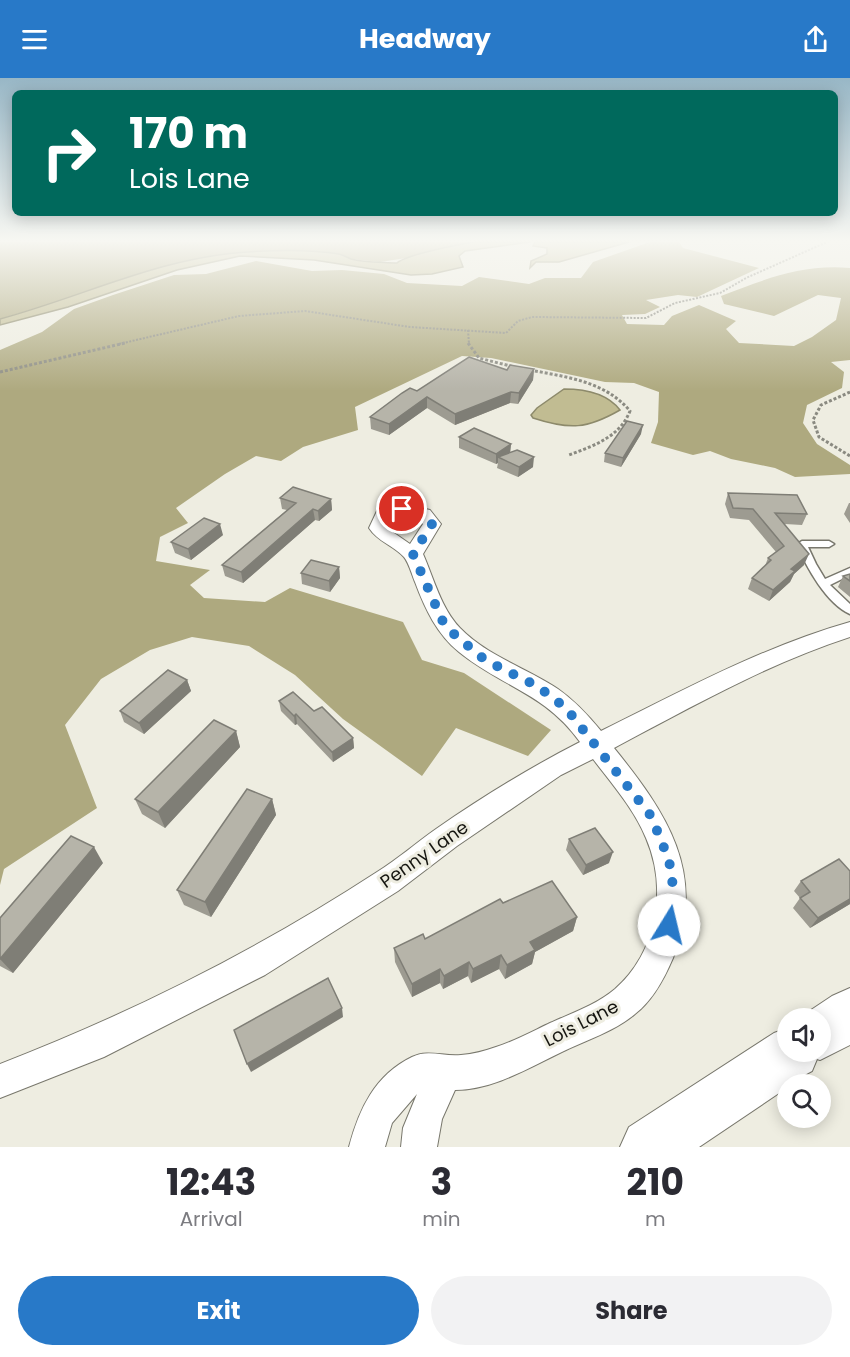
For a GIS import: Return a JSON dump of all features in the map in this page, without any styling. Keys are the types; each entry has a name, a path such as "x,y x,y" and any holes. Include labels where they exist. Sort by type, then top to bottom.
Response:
{"highway":[{"path":"831,1027 850,1014"},
{"path":"649,1147 779,1062"}],"street":[{"name":"Lois Lane","path":"368,1147 372,1124 386,1100 403,1081 424,1069 444,1075 481,1070 600,1017 627,1000 659,958 669,925 674,893 669,860 651,816 566,708 548,693 485,660 454,634 442,620 413,554"},
{"name":"Penny Lane","path":"0,1081 93,1045 254,964 388,881 497,803 552,768 731,676 806,643 850,629"},
{"path":"419,1147 419,1137 444,1075"}],"lane":[{"path":"830,544 802,544 811,569 850,610"},
{"path":"823,584 850,571"}],"path":[{"path":"0,372 239,316 305,311 410,327 506,333 518,321 532,317 645,318 675,303 722,292"},
{"path":"468,330 466,341 479,358 594,385 625,403 630,411 622,426 588,448 569,455"},
{"path":"850,392 821,405 813,420 819,437 850,456"}],"shaded area":[{"path":"0,292 88,292 70,298 0,319"},
{"path":"84,292 113,292 68,307 0,325 0,319"},
{"path":"122,292 708,292 697,297 678,295 646,300 660,307 645,314 622,315 627,324 664,325 672,316 699,305 736,321 726,329 739,343 794,346 812,337 836,320 841,298 818,295 774,316 724,304 721,296 733,292 850,292 850,360 831,362 844,372 842,388 807,405 803,423 817,444 850,465 850,474 795,477 775,468 731,459 710,451 693,455 651,443 658,422 659,392 634,383 605,382 491,358 462,356 355,407 358,430 303,447 281,461 256,456 225,474 176,508 188,523 160,537 156,561 210,570 190,585 204,598 265,602 290,588 403,622 422,660 464,673 551,730 528,756 456,728 422,776 343,719 295,675 249,646 192,637 150,650 101,679 65,725 97,808 4,869 0,885 0,350 42,332 74,309"},
{"path":"564,389 595,393 615,404 620,410 598,421 578,426 533,418 531,415 537,408"}],"building":[{"path":"469,357 507,370 510,365 534,369 519,393 511,392 455,414 427,397 389,424 370,417 410,388 417,391"},
{"path":"627,421 643,425 623,458 605,453"},
{"path":"474,428 511,444 496,454 459,437"},
{"path":"517,450 534,457 519,467 498,457"},
{"path":"293,487 331,499 318,511 313,509 241,572 222,565 296,503 280,498"},
{"path":"728,493 797,495 807,514 775,513 809,554 791,569 795,571 773,590 752,578 771,560 768,558 784,546 753,509 733,508"},
{"path":"204,518 220,524 188,549 171,542"},
{"path":"311,560 339,567 329,581 301,573"},
{"path":"850,574 850,581 843,576"},
{"path":"168,670 187,680 139,723 120,711"},
{"path":"293,692 314,711 322,707 353,738 332,752 296,714 294,716 279,701"},
{"path":"214,720 236,731 158,812 135,799"},
{"path":"247,789 272,799 205,902 177,890"},
{"path":"595,828 613,852 586,865 569,839"},
{"path":"71,836 94,847 0,959 0,918"},
{"path":"839,859 850,871 850,899 818,918 800,898 810,892 801,881"},
{"path":"552,881 577,917 530,942 535,950 507,965 501,955 473,969 469,962 444,976 440,969 412,984 394,948 423,934 425,939 500,899 503,903"},
{"path":"328,978 342,1008 247,1064 234,1030"}],"route":[{"path":"402,509 423,513 430,518 432,524 428,534 413,554 442,620 454,634 485,660 537,686 566,708 618,771 651,816 669,860 674,893 669,925"}]}
